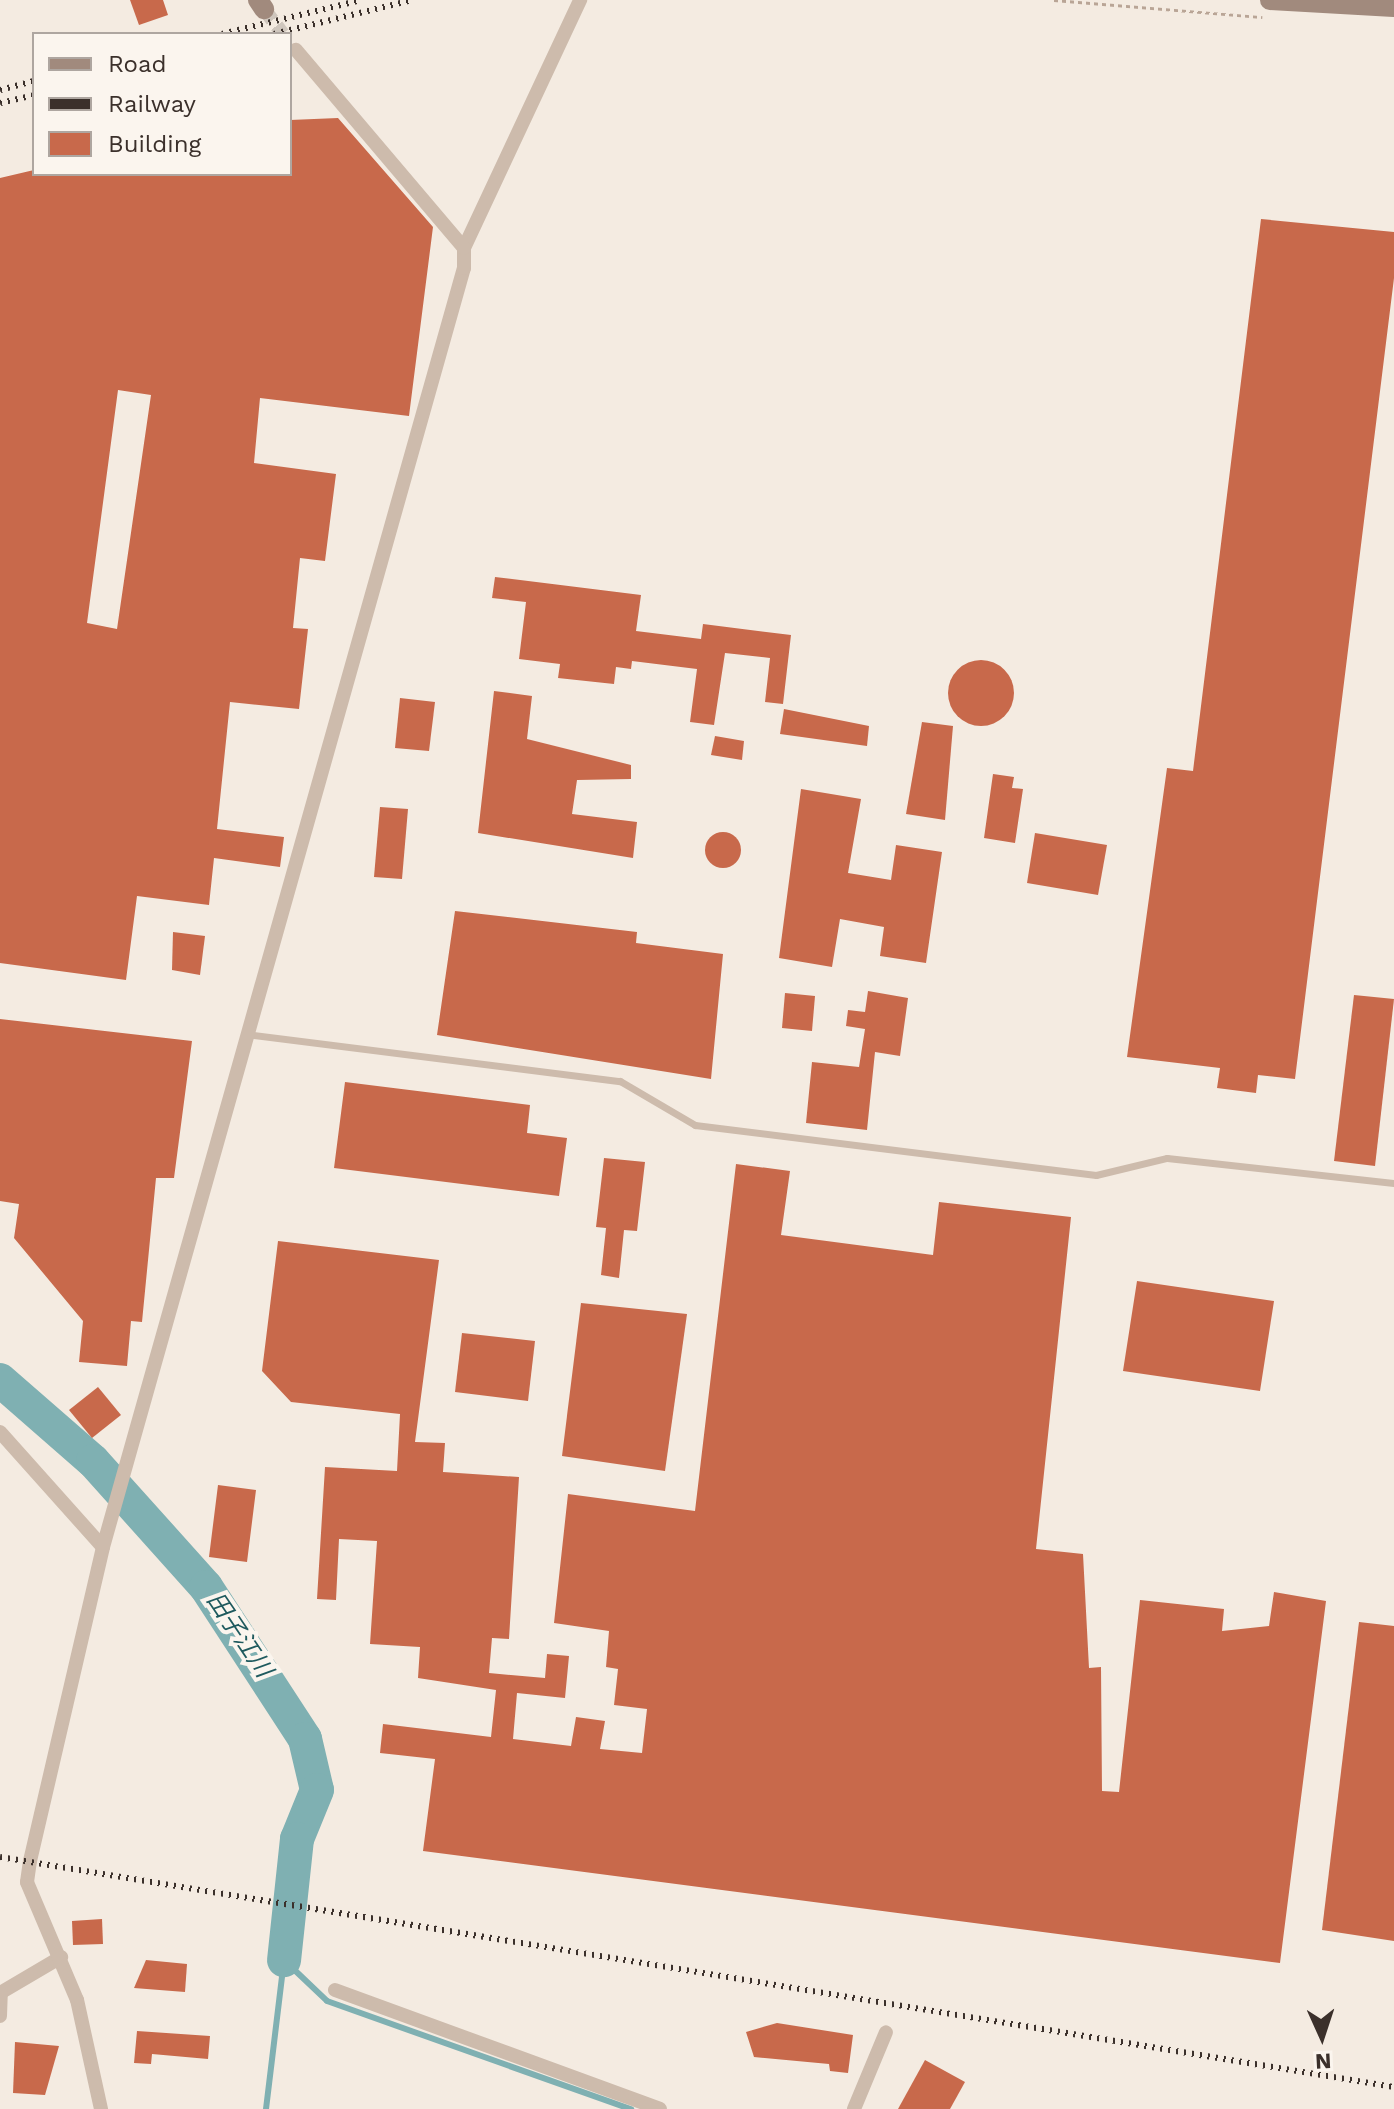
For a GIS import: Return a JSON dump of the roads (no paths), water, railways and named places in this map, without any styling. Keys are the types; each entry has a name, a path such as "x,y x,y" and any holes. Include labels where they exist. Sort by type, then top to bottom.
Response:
{"street":[{"path":"101,2109 61,1957 27,1882 103,1547 464,248 580,0"},
{"path":"1267,9 1394,7"},
{"path":"296,50 464,248"},
{"path":"0,1432 103,1547"},
{"path":"0,2016 1,1993 61,1957"},
{"path":"335,1990 660,2109"},
{"path":"854,2109 886,2032"}],"lane":[{"path":"244,1033 620,1081 695,1125 1096,1175 1167,1158 1394,1183"}],"waterway":[{"name":"田子江川","path":"0,1380 93,1461 206,1587 305,1739 317,1790 297,1839 284,1960"},
{"path":"284,1960 327,2001 631,2109"},
{"path":"266,2109 284,1960"}],"tunnel":[{"path":"264,9 281,32"}],"railway":[{"path":"230,32 361,0"},
{"path":"282,32 412,0"},
{"path":"0,90 32,82"},
{"path":"0,103 32,95"},
{"path":"0,1857 1394,2087"}]}
